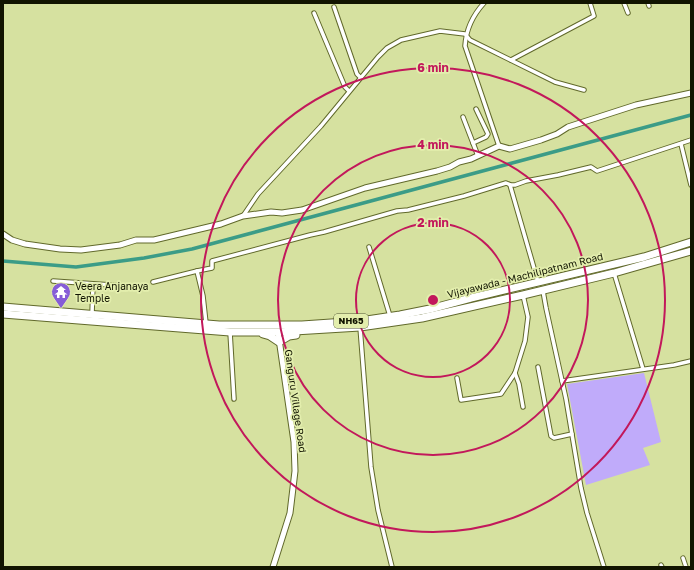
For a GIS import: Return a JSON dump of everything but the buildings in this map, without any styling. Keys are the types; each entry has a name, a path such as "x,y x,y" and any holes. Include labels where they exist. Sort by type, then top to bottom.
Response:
{"highway":[{"name":"Vijayawada - Machilipatnam Road","path":"3,307 225,325 306,325 360,321 430,309 644,257 691,242"},
{"name":"Vijayawada - Machilipatnam Road","path":"3,314 234,332 330,330 422,318 614,273 691,251"},
{"path":"225,325 232,327 276,329 278,332"},
{"path":"234,332 270,336 279,342 289,336 322,333 330,330"}],"street":[{"path":"484,3 476,13 466,34 466,51 499,146"},
{"path":"511,60 594,16 590,3"},
{"path":"624,3 628,13"},
{"path":"334,7 357,74 360,78"},
{"path":"314,12 345,87 349,91"},
{"path":"243,216 258,194 321,126 360,78 387,48 401,40 440,31 466,34 470,40 555,82 584,90"},
{"path":"3,234 12,240 25,244 60,249 81,250 120,245 136,240 154,240 221,224 243,216 270,212 282,213 302,210 365,188 450,167 499,146 510,149 541,140 557,134 568,127 636,105 691,93"},
{"path":"473,143 486,137 488,134 476,109"},
{"path":"463,117 478,156"},
{"path":"153,282 212,268 212,261 218,259 324,232 397,211 408,210 464,196 506,183 515,185 591,167 597,171 691,140"},
{"path":"680,144 691,184"},
{"path":"510,185 538,282"},
{"path":"369,247 390,316"},
{"path":"197,271 203,296 206,323"},
{"path":"614,273 643,369"},
{"path":"53,281 126,286"},
{"path":"92,314 93,284"},
{"path":"543,290 562,381 581,488 604,567"},
{"path":"458,378 461,400 501,394 515,373 522,353 528,317 523,295"},
{"path":"360,327 371,467 378,510 392,567"},
{"path":"234,332 234,399"},
{"name":"Ganguru Village Road","path":"273,567 290,513 295,471 294,442 278,332"},
{"path":"562,381 691,362"},
{"path":"538,367 552,438 572,434"},
{"path":"515,373 519,384 523,407"},
{"path":"683,558 686,567"}],"shaded area":[{"path":"644,373 661,442 643,448 650,465 586,485 567,384"}],"waterway":[{"path":"3,261 76,267 144,258 192,249 691,115"}],"place":[{"name":"Veera Anjanaya Temple","path":"61,309"}]}
